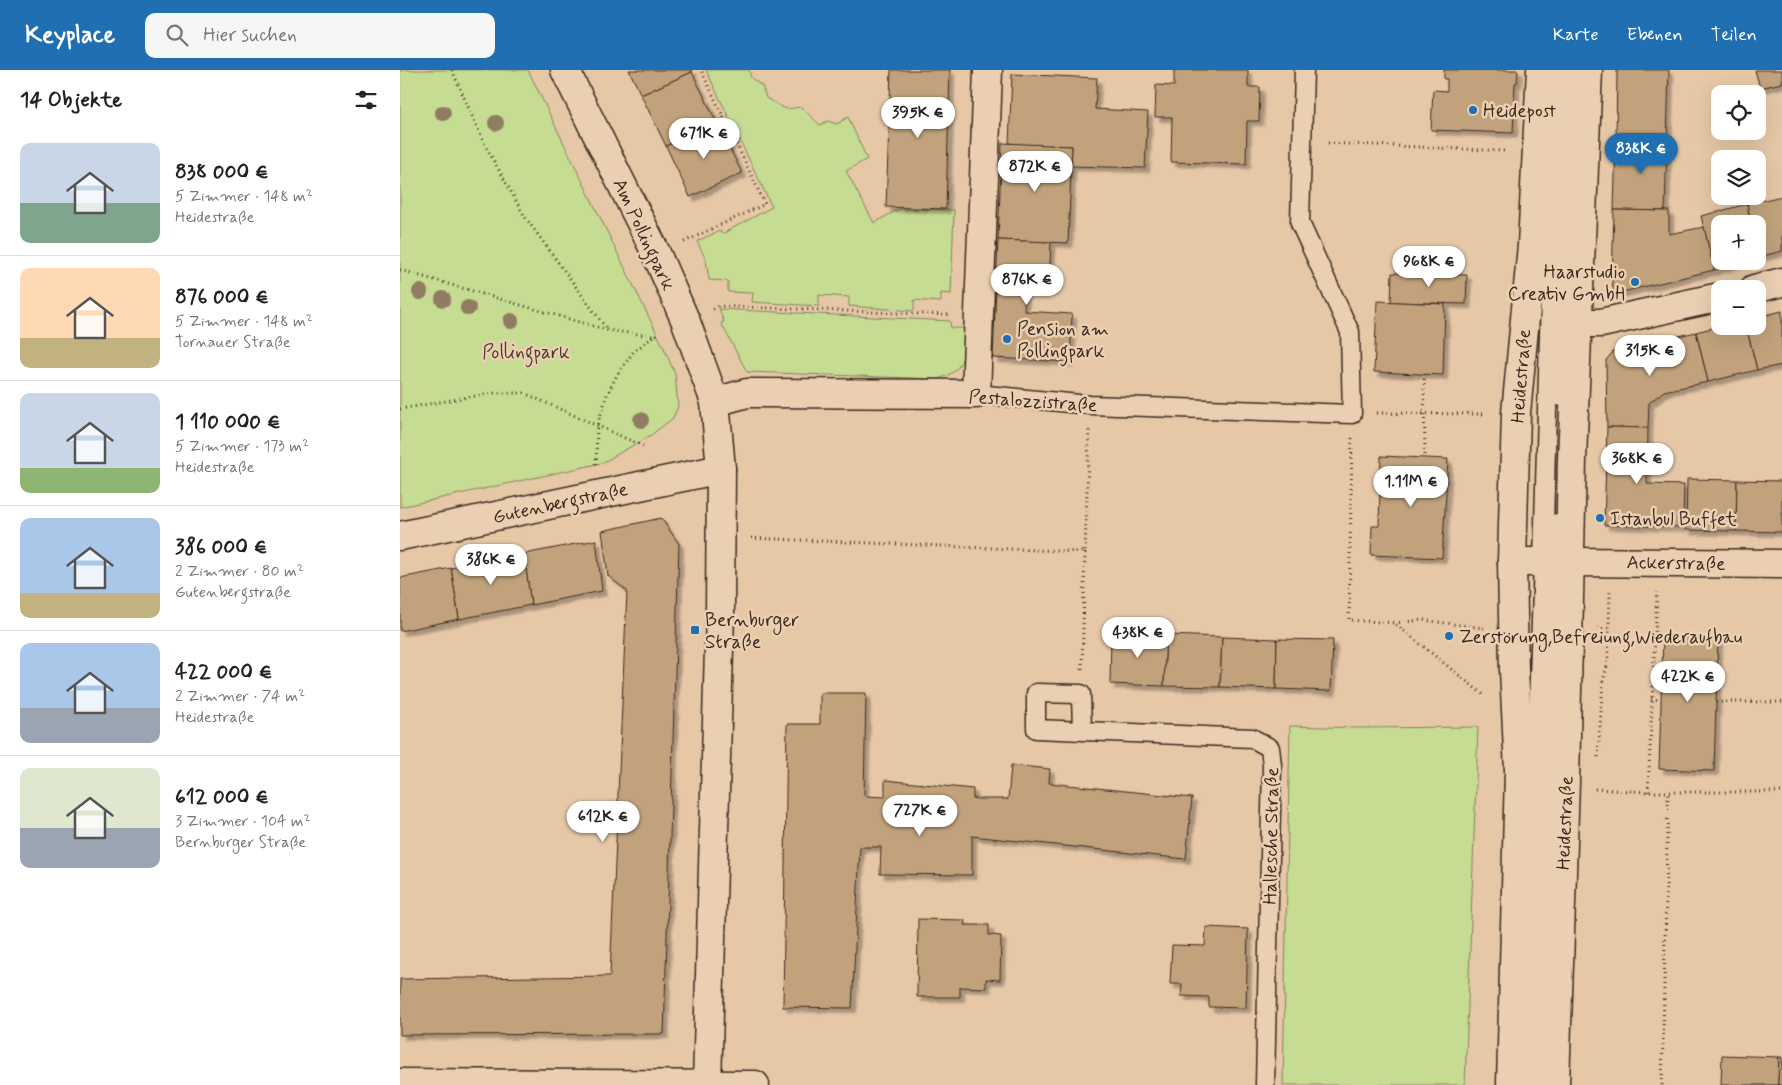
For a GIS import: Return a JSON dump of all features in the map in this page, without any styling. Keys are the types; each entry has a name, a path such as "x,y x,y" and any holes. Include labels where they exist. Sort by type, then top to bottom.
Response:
{"street":[{"name":"Am Pollingpark","path":"565,70 656,253 686,322 715,402"},
{"path":"976,394 988,70"},
{"name":"Heidestraße","path":"1511,1085 1519,771 1514,670 1512,562 1516,413 1532,245 1541,70"},
{"name":"Heidestraße","path":"1555,1085 1557,562 1578,324 1588,70"},
{"path":"1766,286 1782,282"},
{"path":"1578,324 1601,324 1711,298"},
{"name":"Pestalozzistraße","path":"715,402 747,393 976,394"},
{"path":"707,1084 721,537 721,469 715,402"},
{"name":"Gutenbergstraße","path":"400,536 721,469"},
{"name":"Ackerstraße","path":"1557,562 1658,561 1782,564"},
{"path":"1512,562 1557,562"},
{"path":"400,1083 755,1085"}],"lane":[{"path":"1304,70 1300,223 1350,332 1352,414"},
{"path":"1525,1085 1557,562 1556,70"},
{"path":"1540,1085 1557,562 1570,70"},
{"name":"Pestalozzistraße","path":"976,394 1090,405 1352,414"},
{"name":"Hallesche Straße","path":"1081,694 1036,693 1036,729 1252,738 1270,748 1272,775 1265,1085"},
{"path":"1081,694 1082,731"}],"path":[{"path":"452,70 485,145 525,217 607,330"},
{"path":"656,253 765,204 701,70"},
{"path":"1302,142 1512,152"},
{"path":"400,270 607,330 653,336"},
{"path":"595,495 598,426 617,374 634,351 653,336 719,306 980,317"},
{"path":"1424,374 1425,458"},
{"path":"400,409 492,393 524,393 643,446"},
{"path":"1081,694 1090,405"},
{"path":"1485,696 1394,623 1350,620 1352,414 1516,413"},
{"path":"721,537 1085,552"},
{"path":"1648,792 1658,561"},
{"path":"1651,699 1661,700"},
{"path":"1716,702 1782,702"},
{"path":"1589,789 1648,792 1782,792"},
{"path":"1662,1085 1668,792"}],"green space":[{"name":"Pollingpark","path":"400,70 528,70 675,374 678,406 673,418 651,435 602,463 400,507"},
{"path":"706,70 749,70 751,78 762,86 766,98 786,109 801,107 820,125 828,121 837,124 848,117 867,159 846,171 874,223 899,209 954,210 951,294 941,293 941,302 914,300 914,311 849,306 849,297 819,295 819,306 752,302 753,293 728,292 728,281 709,280 706,260 697,241 720,231 722,234 772,207"},
{"path":"719,309 950,321 951,328 965,328 962,360 954,371 938,379 747,372 721,323 724,322"},
{"path":"1290,726 1357,728 1478,727 1465,1085 1283,1085"}],"building":[{"path":"629,70 692,70 692,72 641,95"},
{"path":"891,70 950,70 946,209 886,207"},
{"path":"1174,70 1248,70 1248,87 1260,87 1259,121 1247,121 1246,164 1171,162 1172,117 1155,117 1156,85 1174,86"},
{"name":"Heidepost","path":"1444,70 1518,70 1517,83 1515,83 1513,133 1431,130 1433,90 1447,91 1447,79 1444,79"},
{"path":"1617,70 1669,70 1667,141 1616,140"},
{"path":"1755,70 1782,70 1782,83 1766,87 1766,85 1759,85"},
{"path":"692,72 717,123 666,146 641,95"},
{"path":"1012,74 1097,78 1095,109 1148,112 1145,168 1071,166 1072,146 1009,144"},
{"path":"717,123 742,173 690,197 666,146"},
{"path":"1616,140 1667,141 1665,211 1614,210"},
{"path":"1002,143 1072,146 1068,243 998,240"},
{"path":"1782,196 1782,251 1766,255 1766,215 1749,215 1747,205 1766,205 1766,200"},
{"path":"1743,205 1747,205 1749,215 1711,215 1711,258 1701,216"},
{"path":"1614,210 1669,211 1669,234 1704,227 1711,257 1711,270 1714,270 1614,294 1612,281"},
{"path":"998,240 1051,242 1049,289 1025,288 1024,311 1072,314 1070,362 993,358"},
{"path":"1392,273 1467,275 1466,304 1391,302"},
{"path":"1377,301 1445,304 1443,375 1374,372"},
{"path":"1782,311 1782,365 1757,370 1748,335 1766,335 1766,315"},
{"path":"1711,328 1711,335 1748,335 1757,370 1708,382 1696,332"},
{"path":"1696,332 1708,382 1664,391 1649,403 1648,428 1607,427 1606,360 1614,351"},
{"path":"1607,427 1648,428 1647,484 1684,485 1683,527 1604,525"},
{"path":"1381,456 1448,459 1442,558 1371,555 1372,526 1379,526"},
{"path":"1687,479 1737,480 1736,531 1686,530"},
{"path":"1737,480 1782,481 1782,532 1736,531"},
{"path":"661,518 679,544 664,1034 400,1035 400,979 610,976 627,591 608,576 602,531"},
{"path":"596,540 602,591 531,605 524,554"},
{"path":"524,554 531,605 459,619 451,568"},
{"path":"451,568 459,619 400,631 400,578"},
{"path":"1111,633 1166,635 1164,686 1110,684"},
{"path":"1166,635 1222,637 1220,687 1164,686"},
{"path":"1663,636 1718,638 1714,771 1659,769"},
{"path":"1222,637 1277,639 1276,689 1220,687"},
{"path":"1277,639 1333,640 1331,691 1276,689"},
{"path":"820,693 866,693 864,796 885,797 885,780 973,789 973,799 1008,799 1011,765 1050,769 1049,783 1192,798 1186,859 972,836 972,875 880,874 881,847 860,847 852,1008 783,1007 787,724 820,724"},
{"path":"918,919 965,920 964,925 989,925 989,935 1001,936 1000,980 986,979 986,988 960,987 960,997 917,997"},
{"path":"1206,927 1248,929 1246,1008 1209,1007 1209,997 1181,996 1182,984 1170,984 1172,945 1205,946"},
{"path":"1722,1055 1779,1057 1778,1085 1721,1085"},
{"path":"1779,1057 1782,1057 1782,1085 1778,1085"}],"place":[{"name":"Heidepost","path":"1473,110"},
{"name":"Haarstudio Creativ GmbH","path":"1635,282"},
{"name":"Pension am Pollingpark","path":"1007,339"},
{"name":"Istanbul Buffet","path":"1600,518"},
{"name":"Bernburger Straße","path":"695,630"},
{"name":"Zerstörung,Befreiung,Wiederaufbau","path":"1449,636"}]}
